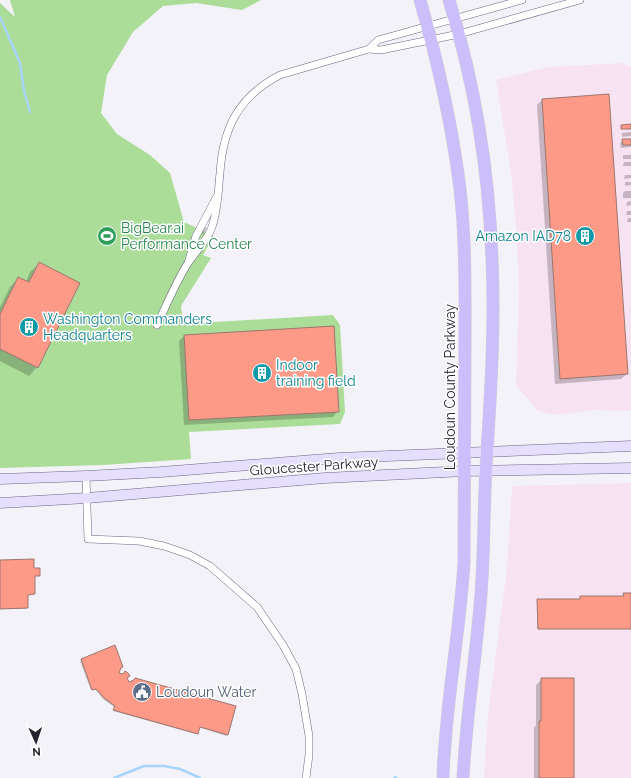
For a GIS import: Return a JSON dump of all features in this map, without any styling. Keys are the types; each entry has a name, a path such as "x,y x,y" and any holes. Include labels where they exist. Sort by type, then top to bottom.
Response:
{"main road":[{"name":"Loudoun County Parkway","path":"420,0 443,84 453,140 460,192 465,280 466,452 464,562 462,602 448,715 443,778"},
{"path":"449,0 455,18 474,96 486,177 490,220 493,306 482,584 469,695 463,778"},
{"name":"Gloucester Parkway","path":"0,479 169,472 339,458 631,446"},
{"name":"Gloucester Parkway","path":"0,502 87,498 325,478 486,470 631,468"}],"street":[{"path":"369,49 378,40 522,0"},
{"path":"157,325 188,263 196,236 218,192 221,157 227,132 239,110 257,89 280,75 369,49 381,50 459,34 580,0"},
{"path":"86,476 88,539 139,541 164,546 190,555 210,566 257,607 283,645 296,670 302,694 309,736 309,755 306,778"}],"shaded area":[{"path":"621,63 631,67 631,411 594,410 555,415 538,411 516,385 519,293 517,237 511,171 496,80 549,67"},
{"path":"631,483 631,778 484,778 488,715 507,568 512,486"}],"green space":[{"name":"BigBear.ai Performance Center","path":"10,0 261,0 242,10 196,3 163,6 133,32 107,75 101,113 117,134 150,155 170,173 184,222 214,236 203,255 211,258 181,306 183,324 333,315 340,325 345,412 340,424 189,432 191,459 103,465 0,468 0,3 15,17"}],"building":[{"name":"Amazon IAD78","path":"609,94 628,374 560,379 542,99"},
{"path":"631,124 631,129 621,129 621,125"},
{"path":"622,139 631,139 631,145 623,145"},
{"name":"Washington Commanders Headquarters","path":"39,262 80,283 38,368 0,349 0,314 18,277 29,282"},
{"name":"Indoor training field","path":"334,326 339,412 189,420 184,335"},
{"path":"34,559 34,568 40,568 40,576 35,576 35,594 28,595 28,608 0,609 0,560"},
{"path":"623,593 631,593 631,629 538,629 537,599 580,599 580,596 624,596"},
{"name":"Loudoun Water","path":"115,645 123,667 119,673 123,674 125,671 128,673 130,676 127,678 129,682 135,678 236,706 228,735 200,727 198,734 113,710 115,706 104,698 96,689 92,690 81,659"},
{"path":"541,678 574,678 574,778 539,778"}],"waterway":[{"path":"0,17 20,63 24,91 30,112"},
{"path":"114,778 144,766 164,766 180,769 200,778"}],"place":[{"name":"BigBear.ai Performance Center","path":"107,236"},
{"name":"Amazon IAD78","path":"585,236"},
{"name":"Washington Commanders Headquarters","path":"29,327"},
{"name":"Indoor training field","path":"262,373"},
{"name":"Loudoun Water","path":"142,692"}]}
